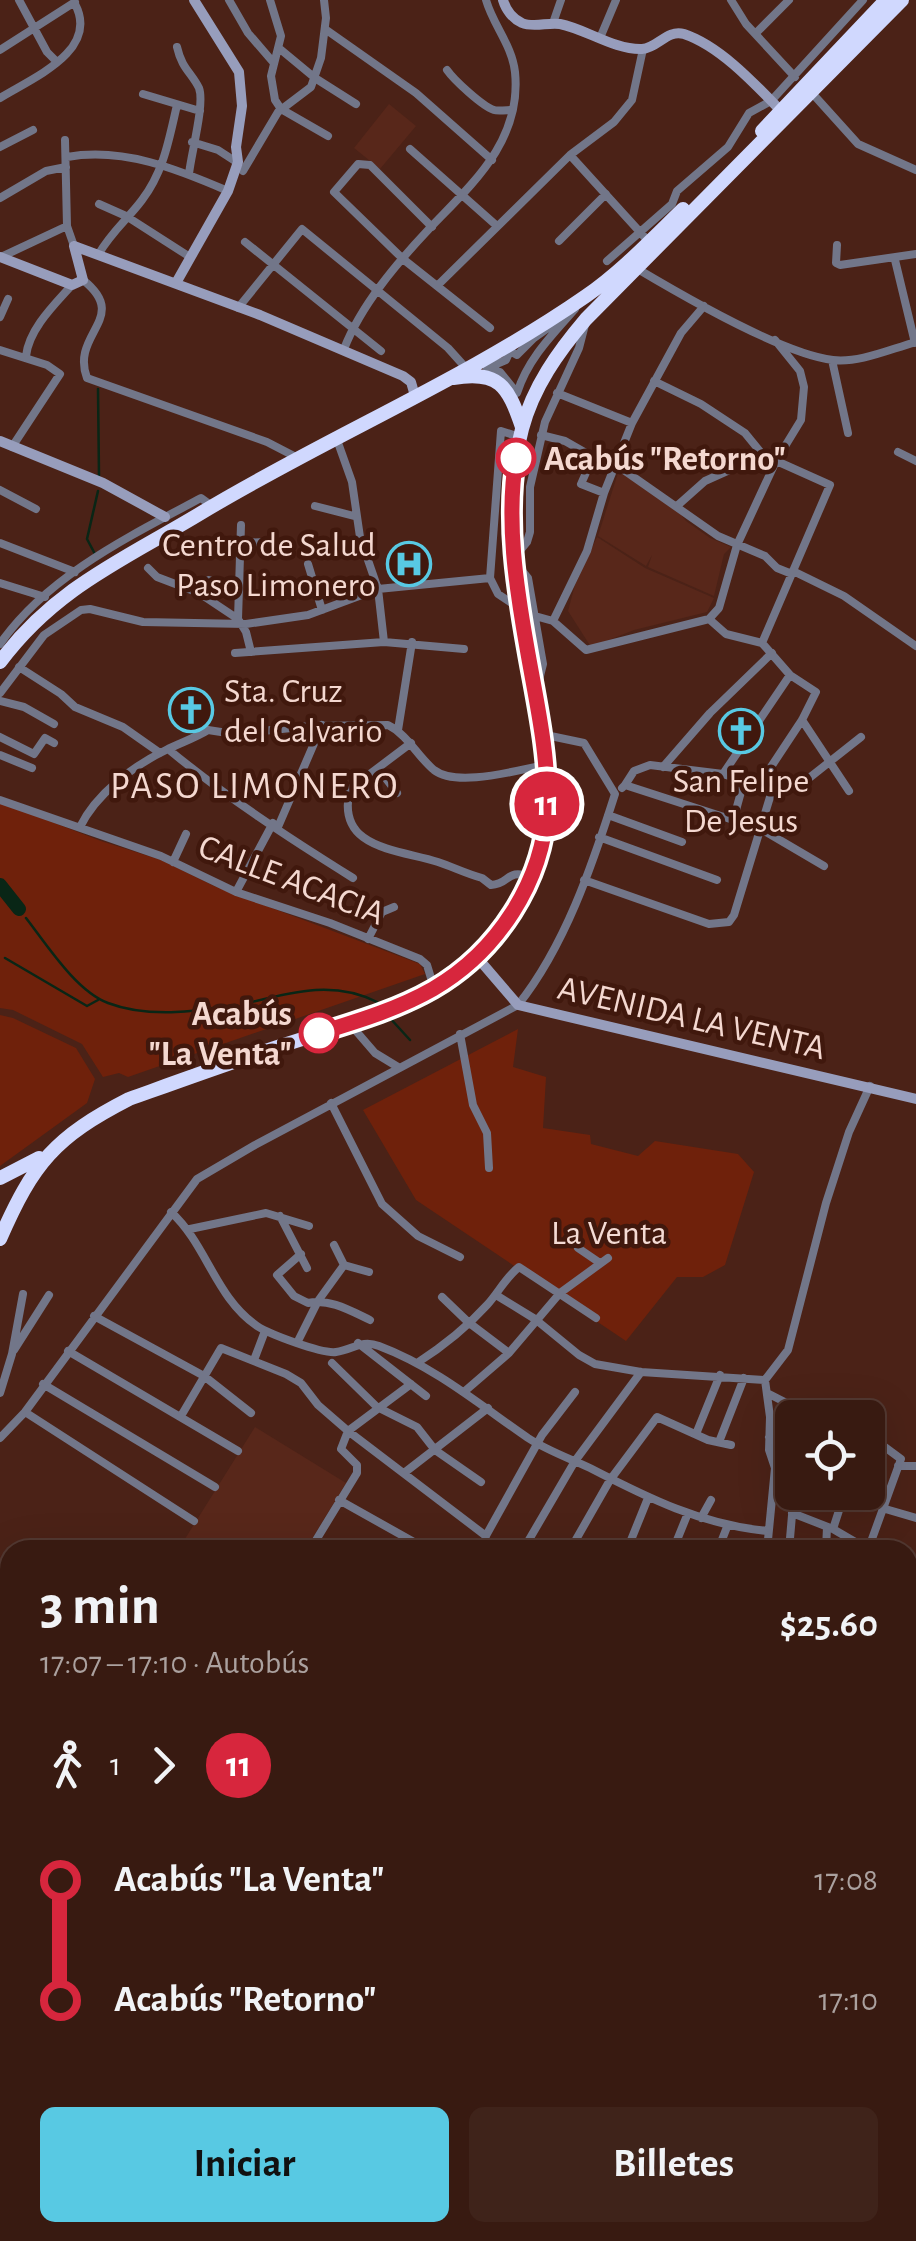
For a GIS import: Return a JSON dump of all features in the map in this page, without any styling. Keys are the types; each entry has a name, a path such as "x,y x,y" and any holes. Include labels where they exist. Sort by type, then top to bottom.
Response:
{"highway":[{"path":"0,1178 50,1152 98,1115 129,1099 350,1023 434,988 476,956 512,912 531,877 544,834 545,765 519,608 515,559 513,491 521,432 550,363 586,319 886,0"},
{"path":"0,662 33,624 88,577 296,457 448,379 584,297 776,106 902,0"},
{"path":"448,379 478,376 500,383 512,399 521,432"},
{"path":"0,1238 18,1195 50,1152"}],"street":[{"path":"19,0 47,52 57,62"},
{"path":"194,0 239,72 242,106 236,147 240,166"},
{"path":"229,0 248,34 274,62"},
{"path":"270,0 280,36 272,90 280,108 328,136"},
{"path":"176,283 240,166 280,108 311,87 325,28 324,0"},
{"path":"344,348 352,328 403,259 464,195 492,160 507,131 514,69 486,0"},
{"path":"503,0 506,9 528,25 553,22 643,49 676,33 686,34 719,54 776,106"},
{"path":"553,22 561,0"},
{"path":"600,38 616,0"},
{"path":"732,0 746,24 858,144 916,170"},
{"path":"756,33 789,0"},
{"path":"804,85 862,0"},
{"path":"0,50 71,3 82,33 78,43 57,62 0,98"},
{"path":"325,28 416,94 492,160"},
{"path":"177,47 183,69 198,87 200,111 189,174"},
{"path":"280,49 356,104"},
{"path":"438,285 570,155 614,122 632,100 643,49"},
{"path":"447,70 487,106 512,110"},
{"path":"142,94 200,111"},
{"path":"98,255 112,231 138,205 163,165 178,105"},
{"path":"607,261 644,236 672,204 677,191 728,147 748,113 776,106"},
{"path":"0,147 34,130"},
{"path":"26,356 36,330 77,282 74,246 67,226 65,140"},
{"path":"192,142 218,150 240,166"},
{"path":"410,150 496,226"},
{"path":"0,198 46,170 83,154 121,156 163,165 228,190"},
{"path":"570,155 644,236"},
{"path":"432,227 370,166 358,164 334,192 403,259 490,328"},
{"path":"559,241 606,194"},
{"path":"99,204 190,256"},
{"path":"1,257 67,226"},
{"path":"238,308 302,229 448,348 466,368"},
{"path":"245,242 381,351"},
{"path":"74,246 344,348 403,376 415,396"},
{"path":"836,246 836,263 895,260 916,254"},
{"path":"1,257 99,292 104,304 102,314 88,337 82,358 87,378 267,442 296,457"},
{"path":"636,268 775,340 832,360 850,360 916,343 895,260"},
{"path":"0,317 8,299"},
{"path":"553,622 587,551 604,493 632,423 681,333 704,306"},
{"path":"575,309 538,352 517,393 500,372 487,368 506,360 510,351 517,355 575,309"},
{"path":"535,697 544,664 528,578 515,559 530,532 530,487 541,435 579,348 586,319"},
{"path":"535,616 553,622 586,650 709,620 720,608 738,545 776,461 801,420 804,388 800,371 775,340"},
{"path":"0,350 26,356 60,374 12,447"},
{"path":"832,360 848,433"},
{"path":"654,381 681,393 744,433 763,455 830,485 762,643"},
{"path":"557,393 632,423"},
{"path":"519,608 498,594 490,578 501,431 521,432"},
{"path":"541,435 565,440 593,456 581,484 604,493"},
{"path":"336,436 352,482 354,516 378,589 384,642"},
{"path":"0,440 114,488 166,517"},
{"path":"898,452 916,461"},
{"path":"678,506 705,481 763,455"},
{"path":"615,464 718,536 764,556 777,568 844,596 916,646"},
{"path":"0,490 36,510"},
{"path":"0,644 44,597 75,572 201,498 212,506"},
{"path":"315,506 354,516"},
{"path":"241,525 240,622 250,652"},
{"path":"241,543 265,542"},
{"path":"0,543 75,572"},
{"path":"308,564 322,610"},
{"path":"148,568 157,577 198,593 240,622"},
{"path":"54,724 0,697 44,635 80,610 143,622 240,622 322,610 378,589 490,578"},
{"path":"209,580 239,588"},
{"path":"0,583 44,597"},
{"path":"709,620 726,634 762,643 790,674 816,692 761,782"},
{"path":"235,653 384,642 464,649"},
{"path":"398,730 412,642"},
{"path":"662,767 772,653"},
{"path":"18,667 75,707 123,727 164,751 233,801 353,878"},
{"path":"723,774 790,674"},
{"path":"177,710 208,730 234,734 378,724 398,730 437,772 449,778 545,765"},
{"path":"802,720 849,791"},
{"path":"236,892 275,825 322,726"},
{"path":"80,828 100,796 164,751 208,730"},
{"path":"541,734 584,743 616,794"},
{"path":"0,737 34,754 45,738 54,743"},
{"path":"0,1438 25,1412 42,1384 198,1179 331,1103 518,1005 551,956 616,794 628,776 641,766 723,774 744,781 805,784 860,737"},
{"path":"411,743 353,784 347,804 352,827 374,843 482,878 491,885 497,885 509,874 531,877"},
{"path":"0,754 32,768"},
{"path":"378,768 397,793"},
{"path":"733,821 744,781"},
{"path":"584,880 709,924 728,922 734,915 774,784"},
{"path":"624,785 761,829 824,866"},
{"name":"CALLE ACACIA","path":"0,800 420,959 427,965 434,988"},
{"path":"608,816 682,842"},
{"path":"172,862 186,834"},
{"path":"600,837 717,880"},
{"path":"368,939 378,917 394,907"},
{"name":"AVENIDA LA VENTA","path":"476,956 518,1005 916,1099"},
{"path":"350,1023 375,1053 398,1067"},
{"path":"460,1034 473,1105 487,1133 488,1168"},
{"path":"765,1380 788,1350 826,1203 870,1086"},
{"path":"331,1103 382,1204 418,1236 460,1257"},
{"path":"171,1212 190,1229 219,1287 234,1306 265,1331 322,1351 336,1352 358,1343 376,1344 465,1391 538,1444 610,1480 727,1528 768,1531"},
{"path":"190,1229 260,1214 309,1226"},
{"path":"280,1216 307,1268"},
{"path":"334,1245 344,1265 370,1272"},
{"path":"465,1391 509,1353 560,1293 604,1260 578,1248"},
{"path":"301,1254 278,1275 294,1296 308,1304 318,1301 370,1320"},
{"path":"298,1342 318,1301 344,1265"},
{"path":"417,1364 468,1322 519,1267 596,1318"},
{"path":"0,1394 23,1294"},
{"path":"12,1354 49,1295"},
{"path":"496,1295 536,1319 595,1364 641,1372 765,1380"},
{"path":"442,1297 509,1353"},
{"path":"94,1316 204,1376 250,1413"},
{"path":"254,1360 265,1331"},
{"path":"358,1343 426,1396"},
{"path":"181,1416 220,1348 254,1360 301,1384 348,1431 486,1536"},
{"path":"68,1350 238,1451"},
{"path":"332,1363 377,1407 417,1427 436,1450 481,1482"},
{"path":"528,1540 575,1462 641,1372"},
{"path":"696,1434 720,1375"},
{"path":"718,1442 744,1378"},
{"path":"765,1380 769,1394 769,1450 775,1468 768,1540"},
{"path":"42,1384 214,1488"},
{"path":"316,1540 356,1473 357,1465 341,1449 348,1431 411,1384"},
{"path":"484,1540 538,1444 575,1392"},
{"path":"769,1394 781,1400"},
{"path":"404,1473 488,1408"},
{"path":"25,1412 194,1521"},
{"path":"576,1540 610,1480 657,1417 731,1445"},
{"path":"769,1437 775,1440"},
{"path":"885,1451 899,1461 916,1466"},
{"path":"885,1500 899,1461"},
{"path":"631,1540 648,1498"},
{"path":"339,1500 410,1540"},
{"path":"701,1518 711,1500"},
{"path":"885,1509 916,1518"},
{"path":"790,1540 793,1510"},
{"path":"828,1540 839,1510"},
{"path":"871,1540 881,1510"},
{"path":"676,1540 688,1513"},
{"path":"792,1514 853,1540"},
{"path":"722,1540 727,1528"}],"shaded area":[{"path":"389,104 416,126 380,169 354,148"},
{"path":"619,470 675,507 686,521 710,538 731,547 724,554 714,596 648,567 652,555 646,566 598,536"},
{"path":"597,537 645,568 714,598 707,612 634,630 591,647 568,611"},
{"path":"255,1427 346,1483 311,1540 184,1540"}],"green space":[{"path":"0,802 161,860 214,886 420,964 425,974 128,1077 119,1073 103,1077 82,1044 13,1010 0,1008"},
{"path":"0,1015 76,1048 95,1079 87,1103 0,1166"},
{"name":"La Venta","path":"518,1029 513,1067 546,1077 543,1128 590,1135 591,1144 638,1156 655,1141 738,1154 754,1172 725,1265 703,1277 677,1277 626,1341 416,1200 363,1110"}],"waterway":[{"path":"98,389 99,476"},
{"path":"95,554 87,539 98,491"},
{"path":"0,885 19,909"},
{"path":"26,918 74,978 108,1003 155,1012 235,1005"},
{"path":"5,958 87,1006 98,1000"},
{"path":"248,1003 313,990 345,991 377,1002"},
{"path":"389,1017 410,1040"}],"bus line":[{"name":"11","path":"319,1033 402,1004 454,976 496,934 531,877 544,834 547,791 514,556 516,458"}],"place":[{"name":"Acabús \"Retorno\"","path":"516,458"},
{"name":"Centro de Salud Paso Limonero","path":"409,564"},
{"name":"Sta. Cruz del Calvario","path":"191,710"},
{"name":"San Felipe De Jesus","path":"741,731"},
{"name":"Acabús \"La Venta\"","path":"319,1033"}],"district":[{"name":"PASO LIMONERO","path":"255,785"}]}
